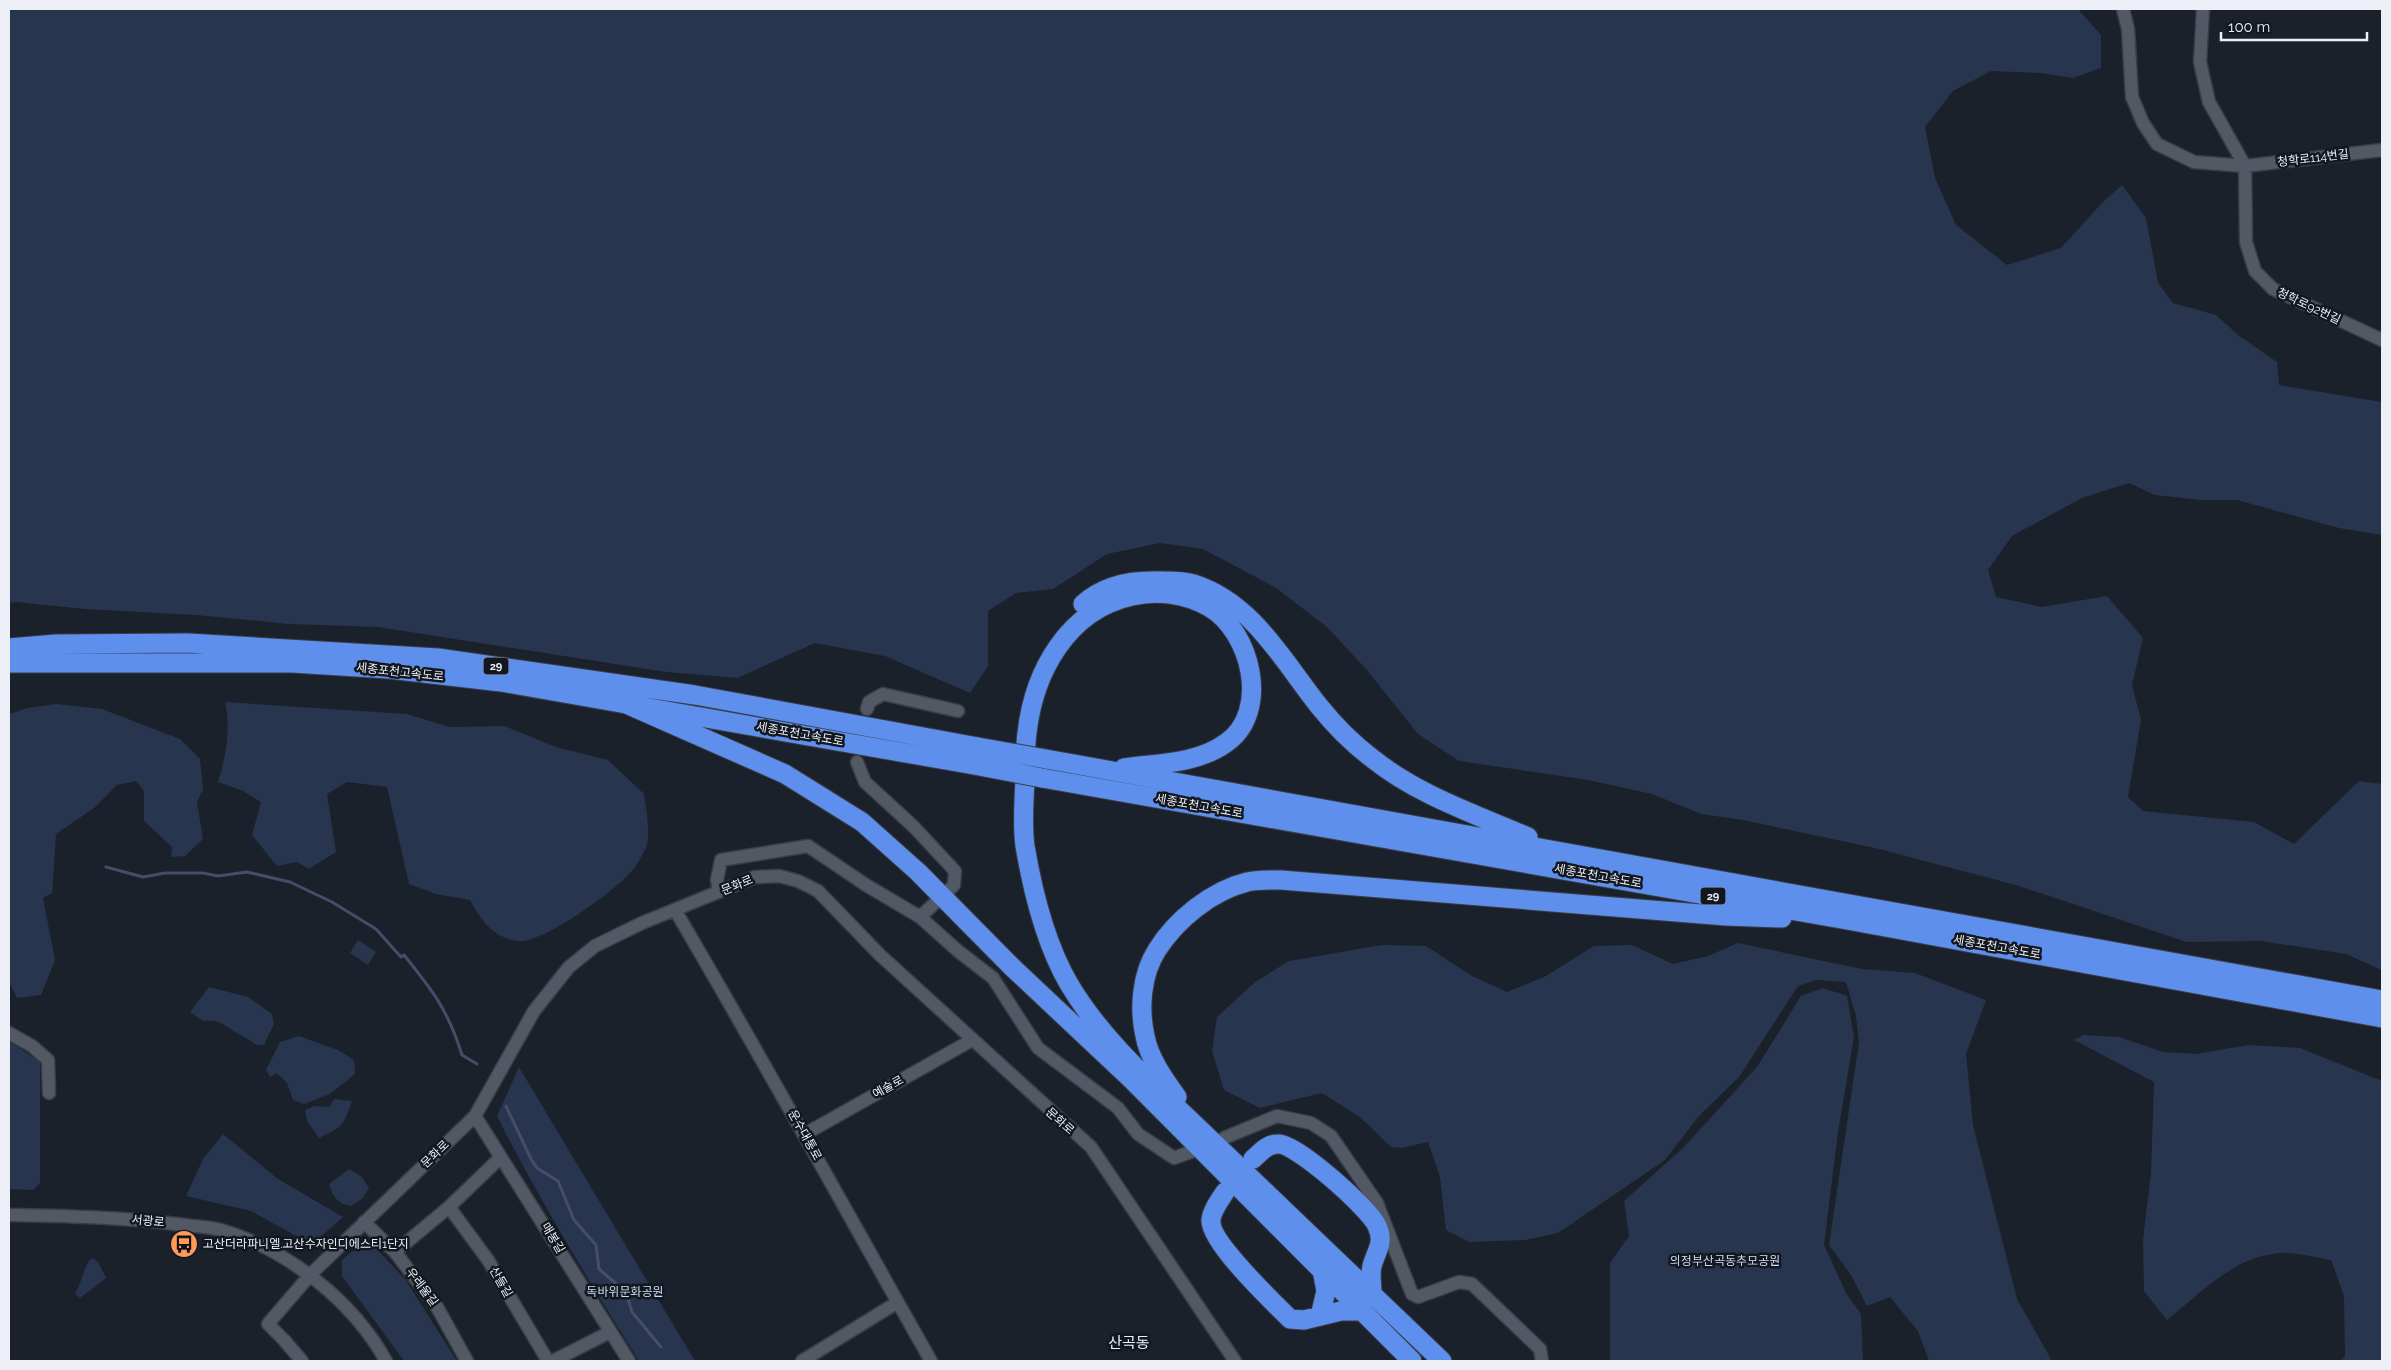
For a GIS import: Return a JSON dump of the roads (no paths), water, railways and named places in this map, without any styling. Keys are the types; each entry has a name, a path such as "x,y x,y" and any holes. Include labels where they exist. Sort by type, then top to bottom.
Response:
{"highway":[{"path":"1130,1078 1069,1002 1047,958 1026,898 1016,847 1013,797 1019,716 1035,663 1051,635 1091,597 1112,587 1132,581 1167,580 1194,584 1225,600 1253,622 1320,707 1350,740 1373,760 1410,785 1554,849"},
{"path":"1105,770 1194,759 1228,742 1246,720 1252,691 1248,658 1239,636 1225,619 1208,606 1181,595 1149,592 1122,598 1100,607 1076,624 1060,643 1044,668 1033,700 1026,733 1023,831 1031,884 1046,931 1069,984 1098,1025 1148,1080 1442,1361"},
{"name":"세종포천고속도로","path":"9,648 56,644 188,643 438,658 695,695 976,756 1042,778 1846,920 2382,1018"},
{"name":"세종포천고속도로","path":"9,663 292,662 390,669 501,682 624,703 976,756 1046,760 1554,849 2382,1000"},
{"path":"624,703 785,774 862,822 918,872 1014,968 1130,1078 1412,1361"},
{"path":"1203,1132 1153,1059 1145,1037 1142,1006 1145,979 1156,951 1186,916 1212,897 1247,882 1281,880 1726,916 1846,920"},
{"path":"1253,1159 1267,1146 1280,1143 1295,1148 1356,1202 1377,1225 1381,1242 1372,1267 1372,1293"},
{"path":"1225,1192 1211,1219 1212,1230 1223,1248 1290,1319 1304,1320 1341,1311 1363,1311"},
{"path":"1340,1264 1362,1264 1377,1255"},
{"path":"1320,1316 1326,1292 1322,1270"}],"street":[{"path":"2123,9 2128,29 2132,97 2143,123 2157,144 2194,162 2244,166"},
{"name":"청학로92번길","path":"2204,9 2200,62 2209,102 2244,166 2246,242 2255,271 2273,289 2382,340"},
{"name":"청학로114번길","path":"2244,166 2382,150"},
{"path":"867,709 869,702 882,694 958,711"},
{"path":"857,762 865,782 914,827 955,871 954,885 947,892"},
{"path":"719,892 716,880 721,860 808,846 866,885 920,917 958,951 993,978 1038,1048 1118,1108 1138,1134 1174,1158 1193,1151"},
{"name":"문화로","path":"302,1361 268,1324 310,1275 475,1116 534,1011 569,967 595,946 675,910 755,877 779,876 798,881 818,891 880,955 1091,1147 1235,1361"},
{"path":"920,917 937,901"},
{"name":"운수대통로","path":"675,910 805,1134 932,1361"},
{"path":"9,1033 32,1046 48,1060 49,1092"},
{"name":"예술로","path":"805,1134 972,1040"},
{"name":"매봉길","path":"475,1116 628,1361"},
{"path":"1224,1138 1277,1116 1311,1123 1331,1136 1338,1150 1376,1203 1412,1294 1418,1297 1460,1282 1472,1284 1540,1349 1542,1361"},
{"path":"394,1252 450,1208 501,1157"},
{"name":"산들길","path":"450,1208 488,1260 548,1361"},
{"name":"서광로","path":"9,1215 141,1219 219,1229 254,1241 310,1275 354,1315 386,1361"},
{"name":"우레울길","path":"364,1222 394,1252 437,1307 467,1361"},
{"path":"802,1361 898,1302"},
{"path":"553,1361 610,1332"}],"waterway":[{"path":"106,867 143,877 165,873 203,873 218,876 247,872 290,882 332,902 376,929 401,957 404,955 439,1002 451,1025 462,1055 477,1064"},
{"path":"506,1106 531,1159 537,1168 558,1181 574,1220 596,1245 599,1269 626,1292 632,1312 661,1347"}],"place":[{"name":"고산더라파니엘.고산수자인디에스티1단지","path":"184,1244"}],"district":[{"name":"산곡동","path":"1129,1343"}],"park label":[{"name":"의정부산곡동추모공원","path":"1725,1261"},
{"name":"독바위문화공원","path":"625,1292"}]}
